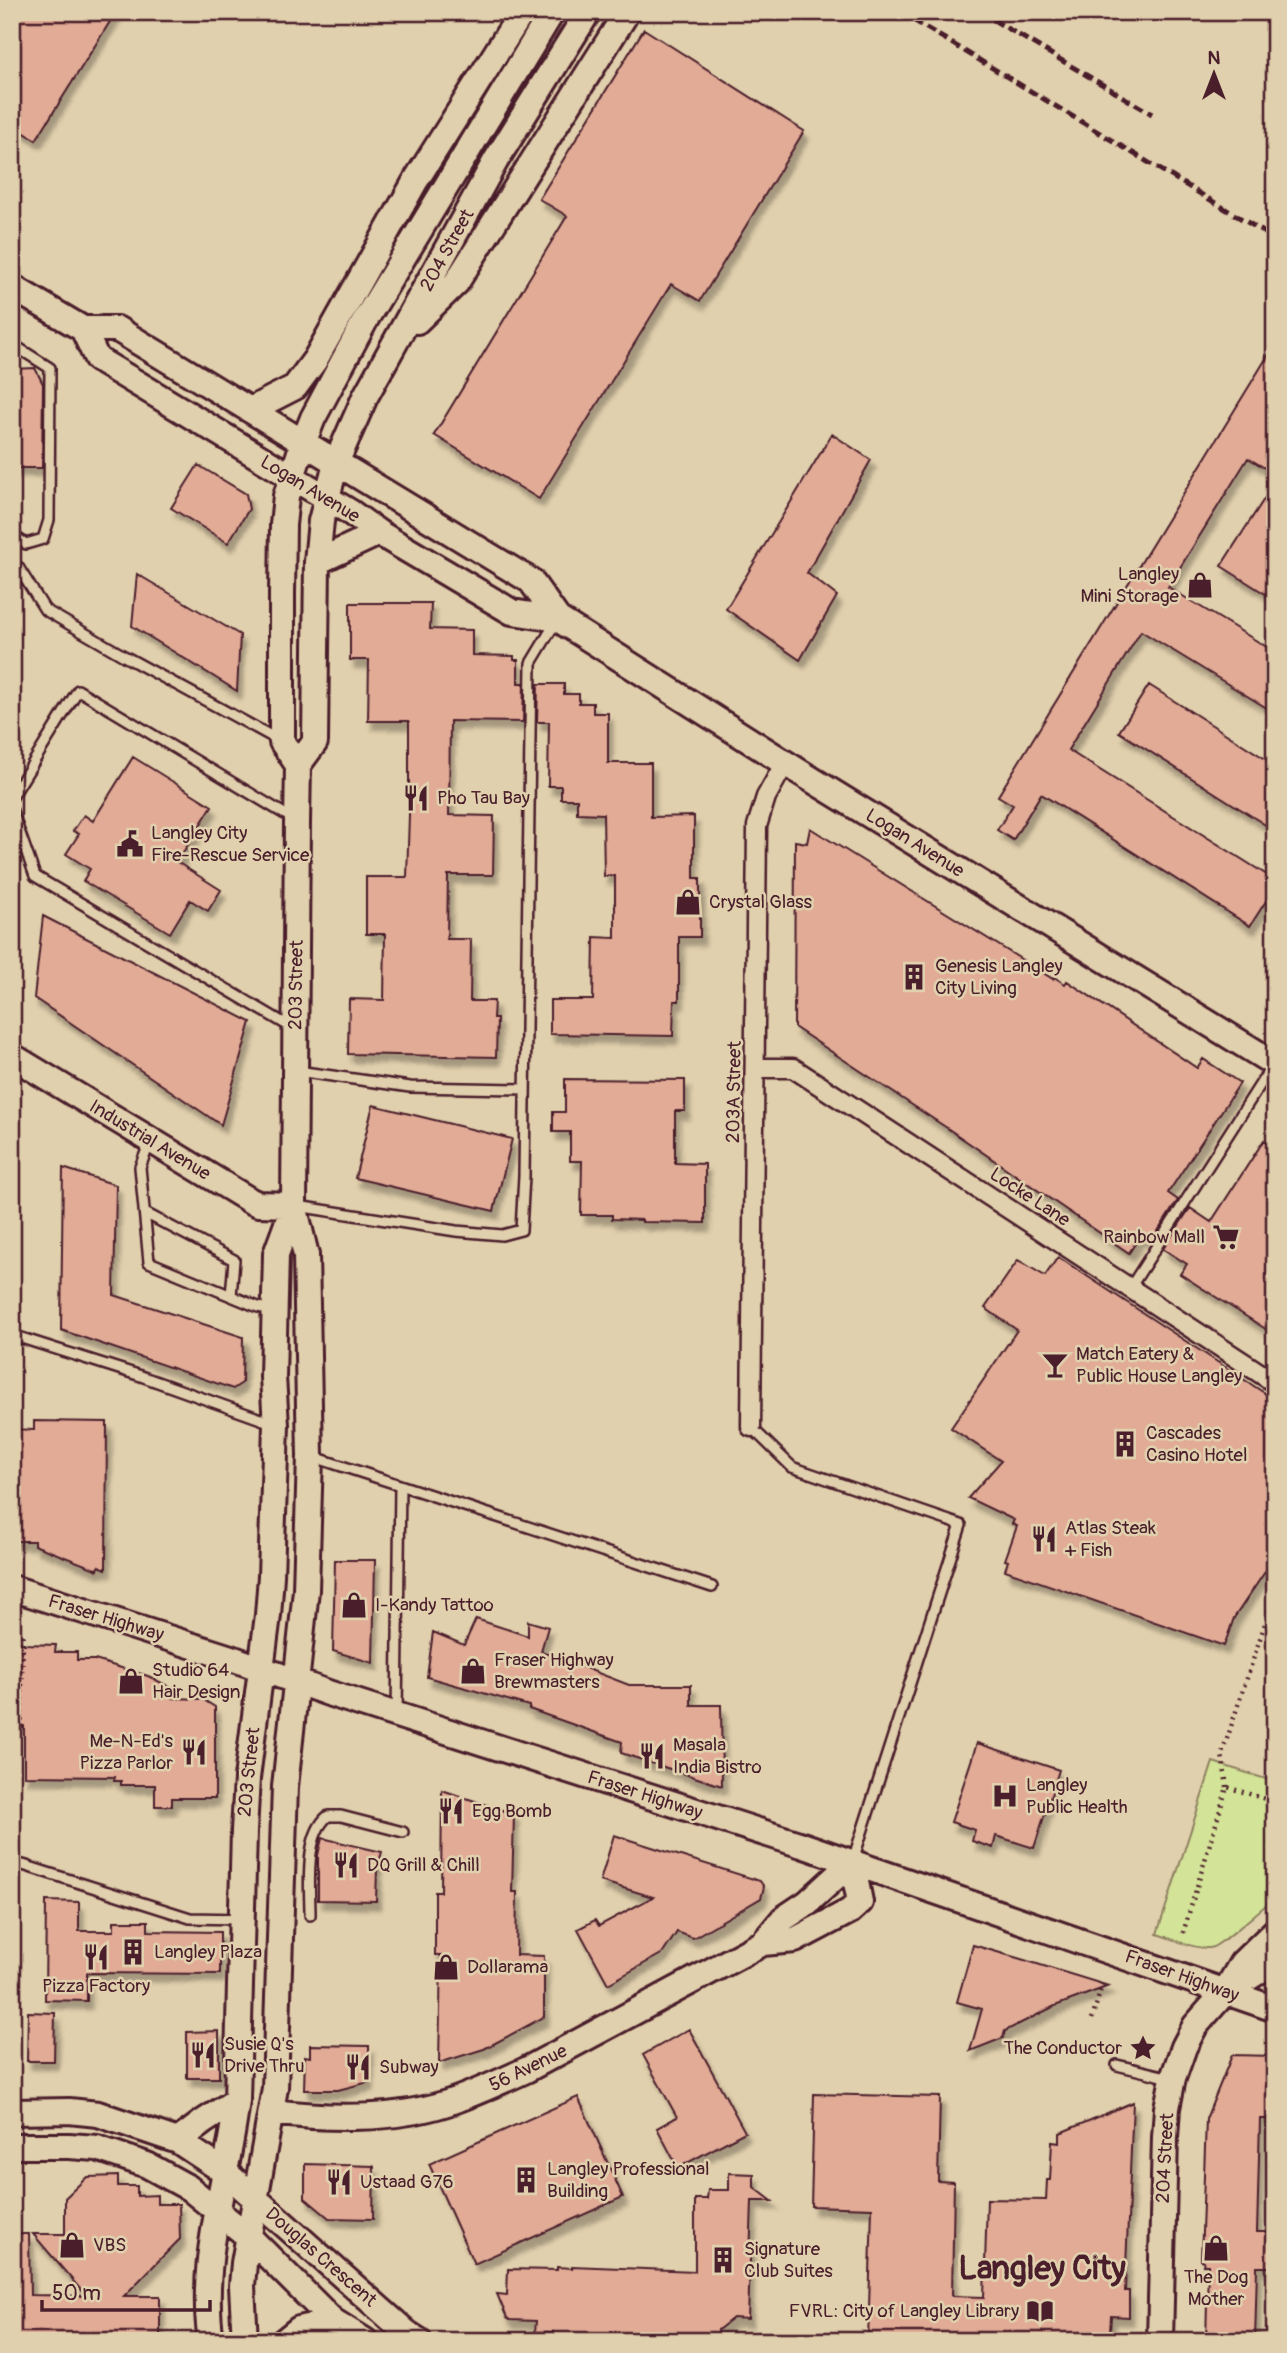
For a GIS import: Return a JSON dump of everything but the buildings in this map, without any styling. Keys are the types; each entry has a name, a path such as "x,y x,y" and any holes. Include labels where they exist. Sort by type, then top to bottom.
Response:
{"main road":[{"path":"250,410 295,387 315,360 416,180 522,12"},
{"name":"204 Street","path":"292,478 313,418 367,317 552,12"},
{"name":"204 Street","path":"326,497 337,463 365,397 496,160 588,12"},
{"path":"397,341 456,283 627,12"},
{"path":"14,292 83,329"},
{"name":"Logan Avenue","path":"558,619 512,612 379,533 326,497 97,359 83,329 117,329 531,581 558,619 785,763 1274,1063"},
{"path":"292,478 286,496 283,525 282,742 299,765"},
{"name":"203 Street","path":"245,2341 242,2286 275,2088 285,1787 306,1590 310,1456 306,1255 294,1205 297,822 299,765 315,742 317,562 326,497"},
{"path":"317,562 379,533"},
{"name":"Industrial Avenue","path":"12,1056 258,1204 294,1205"},
{"name":"203 Street","path":"211,2341 207,2272 237,2100 247,1779 271,1577 276,1424 273,1377 276,1254 294,1205"},
{"name":"Fraser Highway","path":"12,1588 852,1862 1275,2008"},
{"name":"56 Avenue","path":"763,1943 795,1940 850,1911 859,1902 852,1862"},
{"name":"56 Avenue","path":"272,2112 326,2117 374,2116 446,2104 487,2089 763,1943 783,1919 807,1903 852,1862"},
{"path":"1226,1992 1242,1963 1275,1931"},
{"path":"1226,1992 1275,1958"},
{"name":"204 Street","path":"1160,2341 1167,2108 1173,2078 1184,2047 1195,2026 1226,1992"},
{"path":"178,2141 237,2100"},
{"path":"12,2112 69,2111 99,2114 178,2141 225,2172 256,2199"},
{"path":"12,2146 97,2148 147,2165 189,2188 249,2237"},
{"name":"Douglas Crescent","path":"256,2199 419,2341"},
{"name":"Douglas Crescent","path":"249,2237 333,2320 366,2341"},
{"path":"284,2341 299,2329 333,2320"}],"street":[{"name":"203A Street","path":"751,1427 757,826 766,797 785,763"},
{"name":"Locke Lane","path":"756,1068 793,1068 1275,1384"}],"lane":[{"path":"12,344 50,368 50,382 49,520 43,539 26,544 12,535"},
{"path":"12,563 18,567 45,610 282,742"},
{"path":"294,1205 456,1231 502,1234 521,1230 531,663 558,619"},
{"path":"12,797 78,690 297,822"},
{"path":"12,811 35,876 295,1030"},
{"path":"1130,1288 1274,1063"},
{"path":"295,1070 410,1087 525,1089"},
{"path":"151,1140 140,1167 149,1262 258,1307 275,1310"},
{"path":"145,1213 233,1260 231,1296"},
{"path":"12,1335 138,1375 276,1424"},
{"path":"751,1427 792,1467 961,1525 852,1862"},
{"path":"310,1456 712,1587"},
{"path":"397,1715 400,1485"},
{"path":"310,1915 310,1858 321,1822 328,1816 341,1816 403,1832"},
{"path":"12,1865 23,1865 190,1918 242,1919"},
{"path":"1117,2065 1173,2078"}],"path":[{"path":"1182,1933 1227,1787 1222,1754 1275,1593"},
{"path":"12,1734 21,1733 23,1631"},
{"path":"1227,1787 1275,1802"},
{"path":"1092,2019 1103,1982"}],"green space":[{"path":"1213,1762 1275,1782 1275,1898 1223,1941 1204,1948 1157,1934"}],"railway":[{"path":"900,12 1275,239"},
{"path":"980,12 1152,114"}],"place":[{"name":"Langley Mini Storage","path":"1200,585"},
{"name":"Pho Tau Bay","path":"416,798"},
{"name":"Langley City Fire-Rescue Service","path":"130,844"},
{"name":"Crystal Glass","path":"688,902"},
{"name":"Genesis Langley City Living","path":"914,977"},
{"name":"Rainbow Mall","path":"1226,1237"},
{"name":"Match Eatery & Public House Langley","path":"1055,1365"},
{"name":"Cascades Casino Hotel","path":"1125,1444"},
{"name":"Atlas Steak + Fish","path":"1044,1539"},
{"name":"I-Kandy Tattoo","path":"354,1605"},
{"name":"Fraser Highway Brewmasters","path":"473,1671"},
{"name":"Studio 64 Hair Design","path":"131,1681"},
{"name":"Me-N-Ed's Pizza Parlor","path":"194,1752"},
{"name":"Masala India Bistro","path":"652,1756"},
{"name":"Langley Public Health","path":"1005,1796"},
{"name":"Egg Bomb","path":"451,1811"},
{"name":"DQ Grill & Chill","path":"346,1865"},
{"name":"Langley Plaza","path":"133,1952"},
{"name":"Pizza Factory","path":"96,1957"},
{"name":"Dollarama","path":"446,1967"},
{"name":"The Conductor","path":"1143,2048"},
{"name":"Susie Q's Drive Thru","path":"203,2055"},
{"name":"Subway","path":"358,2067"},
{"name":"Langley Professional Building","path":"526,2180"},
{"name":"Ustaad G76","path":"339,2182"},
{"name":"VBS","path":"72,2245"},
{"name":"The Dog Mother","path":"1216,2248"},
{"name":"Signature Club Suites","path":"723,2260"},
{"name":"FVRL: City of Langley Library","path":"1040,2311"}],"district":[{"name":"Langley City","path":"1042,2268"}]}
